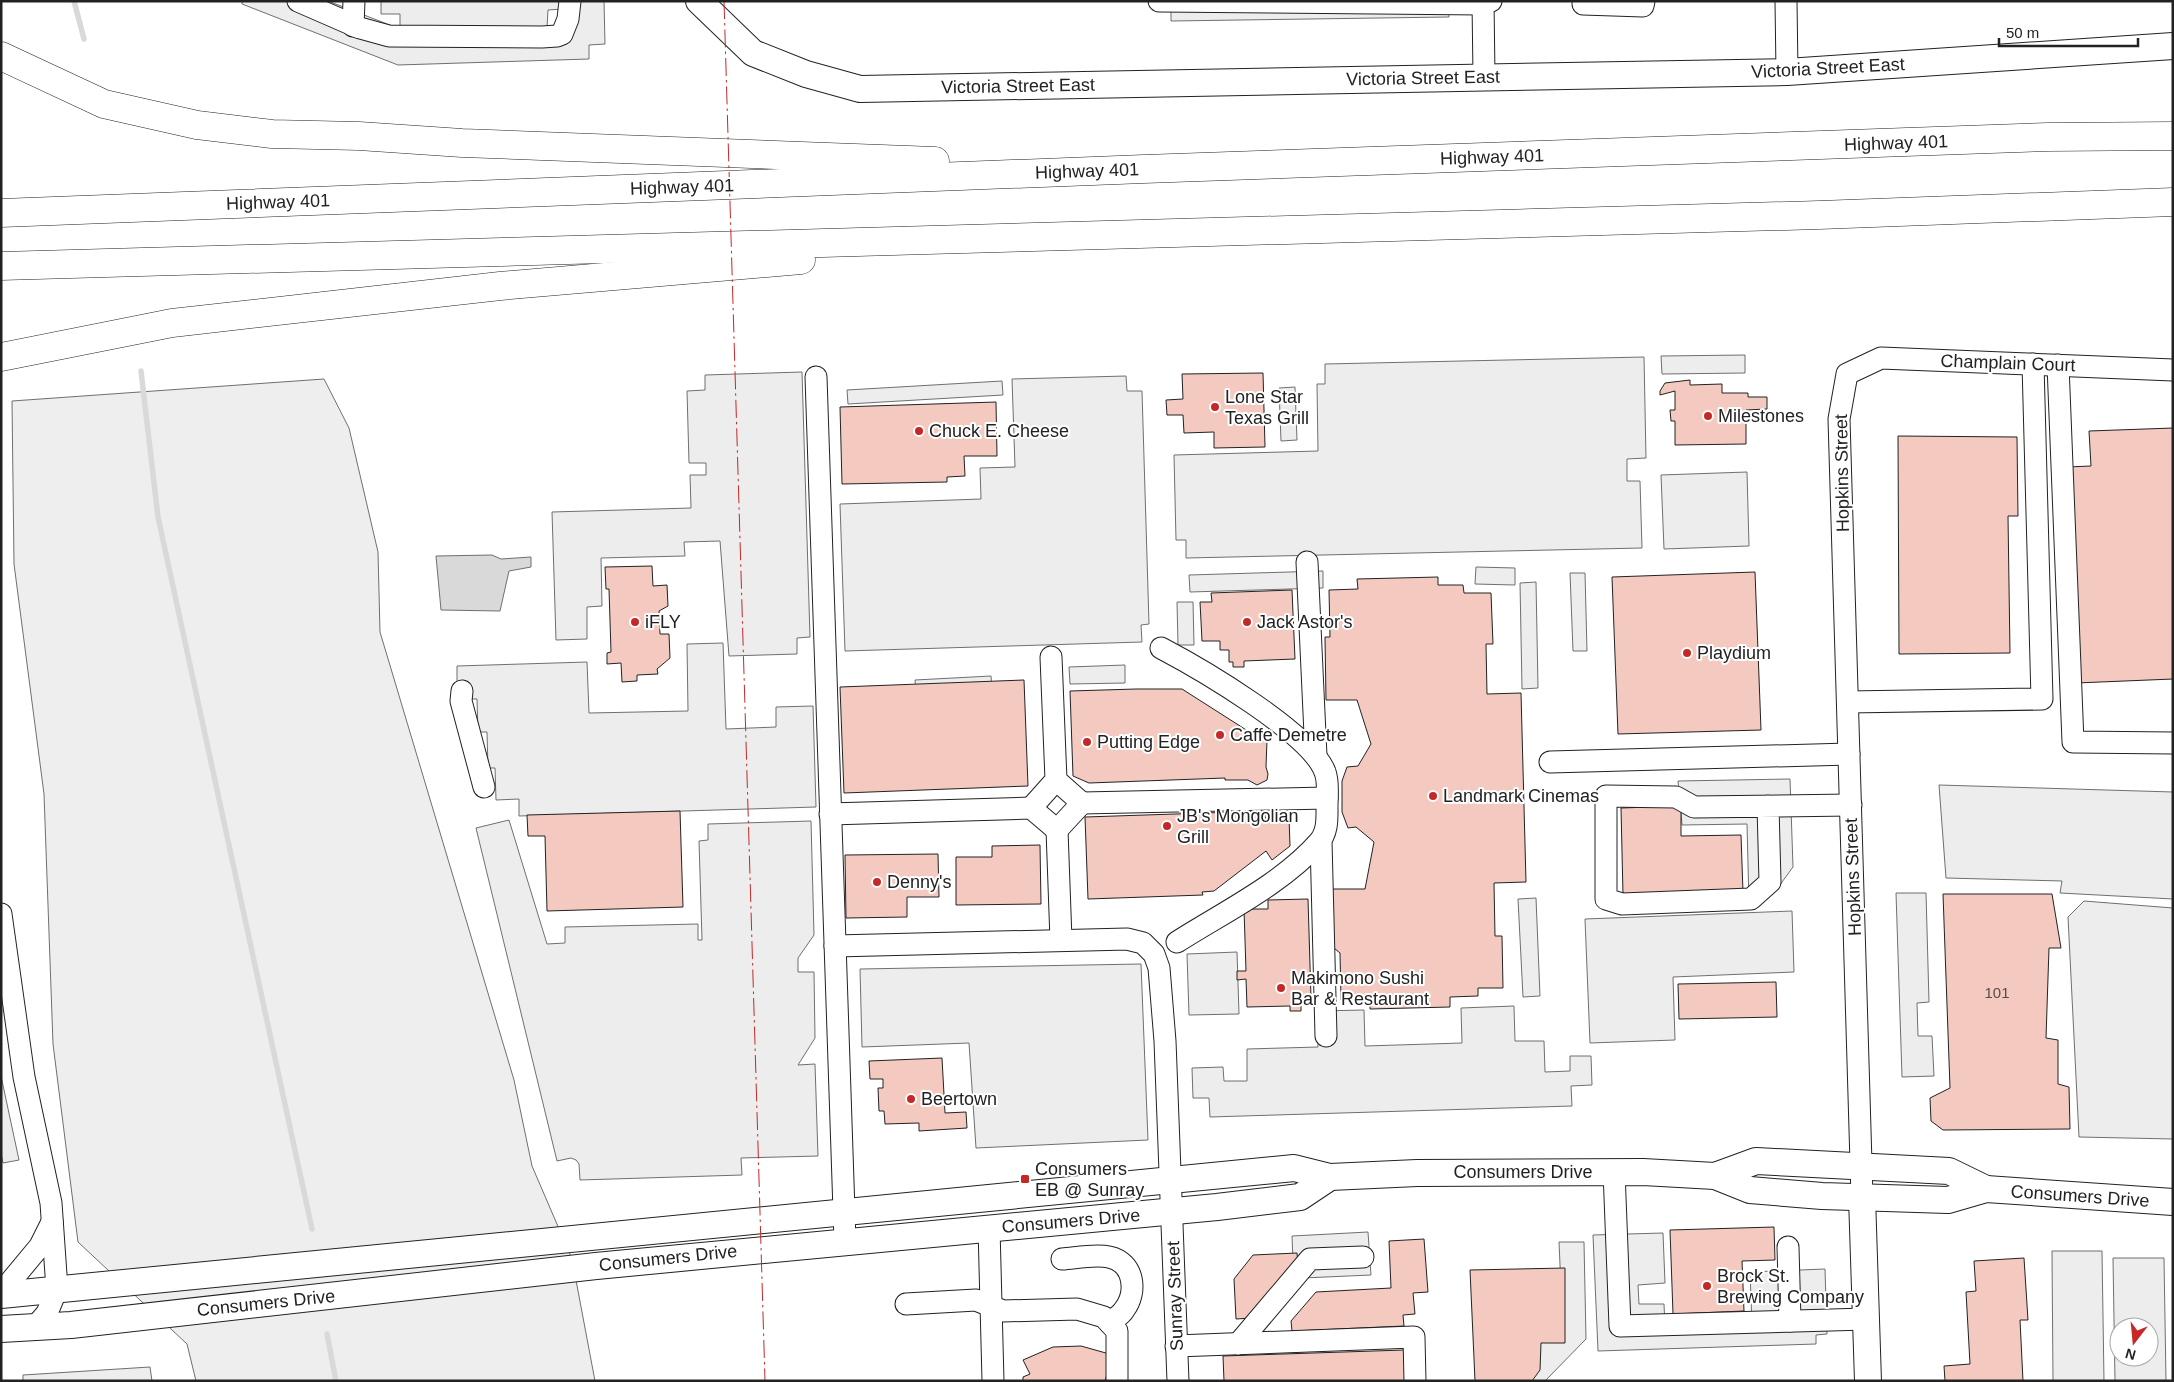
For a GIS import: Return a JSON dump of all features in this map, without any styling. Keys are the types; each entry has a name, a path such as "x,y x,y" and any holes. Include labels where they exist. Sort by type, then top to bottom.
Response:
{"highway":[{"path":"1,56 104,104 197,125 272,134 1144,169"},
{"name":"Highway 401","path":"1,213 1144,169 2048,137 2173,136"},
{"path":"1,266 1819,215 2173,202"},
{"path":"1,357 172,323 500,286 807,260 1035,236"}],"main road":[{"name":"Victoria Street East","path":"699,1 753,53 806,74 860,89 1787,72 2173,46"},
{"name":"Consumers Drive","path":"1715,1176 1756,1160 1949,1171 1986,1189"},
{"name":"Consumers Drive","path":"1,1294 1294,1168 1330,1177 1417,1173 1614,1172 1715,1176 1750,1190 1822,1196 1948,1200 1986,1189 2173,1202"},
{"name":"Consumers Drive","path":"1,1329 71,1325 596,1266 845,1241 1172,1212 1300,1197 1330,1177"},
{"name":"Hopkins Street","path":"1862,1197 1868,1381"}],"street":[{"path":"298,1 354,26 389,36 557,36 564,30 570,1"},
{"path":"354,1 354,26"},
{"path":"1159,1 1485,2 1484,77"},
{"path":"1583,1 1583,4 1643,6 1644,1"},
{"path":"1786,1 1787,72"},
{"name":"Champlain Court","path":"1847,374 1881,358 2173,370"},
{"path":"1848,702 2042,699 2033,364"},
{"path":"2058,365 2073,742 2173,743"},
{"name":"Hopkins Street","path":"1847,374 1839,419 1862,1197"},
{"path":"816,377 845,1241"},
{"path":"1307,562 1316,756"},
{"path":"1161,648 1202,670 1282,725 1316,756 1326,773 1328,824 1320,841 1281,876 1177,942"},
{"path":"1031,808 1056,780 1051,657"},
{"path":"462,691 461,701 484,787"},
{"path":"1550,762 1849,754"},
{"path":"1056,780 1082,803 1327,798"},
{"path":"1768,806 1770,882 1751,899 1622,904 1606,899 1606,796 1676,797 1694,807 1768,806 1851,805"},
{"path":"1061,940 1057,830 1082,803"},
{"path":"830,814 1031,808 1057,830"},
{"path":"1320,841 1326,1036"},
{"path":"1,914 24,1077 51,1203 56,1290 47,1313 35,1327"},
{"name":"Sunray Street","path":"835,946 1126,939 1143,943 1154,954 1160,968 1165,1041 1178,1381"},
{"path":"1614,1172 1620,1326 1866,1319"},
{"path":"1,1294 40,1246 52,1222"},
{"path":"988,1228 993,1381"},
{"path":"1788,1247 1790,1321"},
{"path":"1238,1344 1310,1259 1363,1256"},
{"path":"1062,1259 1109,1257 1123,1263 1130,1271 1132,1284 1129,1300 1124,1310 1110,1323"},
{"path":"906,1304 976,1300 1003,1311 1077,1309 1104,1316 1117,1332 1117,1381"},
{"path":"1176,1346 1414,1337 1415,1381"}],"shaded area":[{"path":"242,1 328,1 400,29 400,14 381,14 381,1 563,1 563,9 548,10 547,28 567,28 567,1 604,1 605,44 589,45 589,59 398,65 242,4"},
{"path":"1448,6 1449,17 1171,21 1171,10"},
{"path":"1745,355 1745,373 1662,374 1661,356"},
{"path":"1644,357 1646,458 1627,459 1627,481 1640,481 1642,548 1186,558 1186,540 1176,540 1174,455 1318,451 1317,384 1325,384 1325,364"},
{"path":"802,372 810,637 797,638 797,654 729,656 720,541 684,542 685,556 601,558 602,606 587,607 587,639 556,640 552,512 691,508 690,475 706,475 706,463 689,463 687,391 705,390 705,375"},
{"path":"1126,376 1127,391 1142,391 1149,624 1141,625 1142,642 845,651 840,504 981,499 980,468 1015,467 1012,379"},
{"path":"324,379 349,428 378,552 380,632 514,1080 532,1166 572,1259 595,1381 196,1381 187,1344 78,1242 53,1044 44,794 14,564 12,401"},
{"path":"1002,381 1003,395 848,404 847,390"},
{"path":"1295,387 1297,440 1281,441 1279,388"},
{"path":"1747,472 1749,546 1664,549 1661,475"},
{"path":"492,555 501,559 531,557 531,567 509,571 500,611 441,610 436,556"},
{"path":"1476,567 1515,568 1515,585 1475,584"},
{"path":"1323,571 1323,588 1190,592 1189,575"},
{"path":"1570,573 1585,573 1587,651 1573,651"},
{"path":"1536,582 1538,688 1522,689 1520,583"},
{"path":"1177,602 1193,602 1194,645 1178,645"},
{"path":"723,643 726,729 776,727 776,707 813,706 816,807 519,816 519,799 496,800 495,768 488,768 487,732 478,732 477,699 457,699 457,666 587,662 589,713 688,711 687,644"},
{"path":"1125,665 1125,683 1070,684 1069,667"},
{"path":"991,676 992,689 916,694 915,680"},
{"path":"1790,779 1793,867 1774,893 1749,904 1747,824 1682,825 1678,781"},
{"path":"1939,785 2173,792 2173,899 2060,893 2062,881 1946,878"},
{"path":"509,820 547,944 565,943 565,927 698,924 698,940 702,940 699,841 708,840 708,824 811,821 814,935 798,958 798,972 814,972 815,1038 798,1065 815,1064 818,1156 741,1158 742,1175 580,1180 579,1164 576,1160 571,1158 557,1161 476,828"},
{"path":"1896,893 1926,893 1929,1002 1917,1003 1918,1036 1932,1036 1934,1076 1902,1077"},
{"path":"1536,898 1540,996 1523,997 1518,899"},
{"path":"2084,901 2173,908 2173,1139 2079,1137 2068,917"},
{"path":"1792,911 1794,972 1673,977 1675,1040 1590,1043 1585,919"},
{"path":"1237,952 1239,1014 1189,1015 1187,954"},
{"path":"1141,964 1148,1140 976,1148 969,1043 862,1047 860,969"},
{"path":"1514,1006 1515,1041 1544,1041 1545,1072 1570,1071 1570,1056 1591,1056 1592,1085 1571,1086 1572,1106 1210,1117 1209,1098 1193,1098 1192,1068 1223,1067 1224,1081 1247,1081 1247,1049 1318,1047 1317,1011 1364,1010 1365,1046 1462,1043 1461,1008"},
{"path":"1,1076 19,1160 3,1163 1,1153"},
{"path":"1368,1232 1371,1275 1303,1278 1293,1261 1292,1236"},
{"path":"1663,1233 1665,1283 1638,1285 1639,1304 1664,1304 1665,1327 1752,1325 1750,1272 1825,1269 1827,1334 1816,1335 1816,1344 1598,1351 1593,1235"},
{"path":"1559,1242 1584,1242 1586,1339 1545,1381 1524,1381 1539,1334 1563,1333"},
{"path":"2052,1251 2102,1251 2104,1381 2053,1381"},
{"path":"2113,1258 2164,1258 2166,1381 2115,1381 2115,1367 2159,1367 2159,1317 2114,1317"},
{"path":"150,1367 152,1381 23,1381 23,1375"}],"building":[{"name":"Lone Star Texas Grill","path":"1263,373 1265,447 1214,448 1214,432 1184,433 1183,415 1167,415 1166,400 1183,399 1182,374"},
{"name":"Milestones","path":"1690,380 1690,385 1722,384 1722,393 1748,393 1748,397 1767,397 1767,409 1746,410 1746,444 1675,445 1675,421 1671,421 1670,410 1675,410 1675,391 1660,395 1660,391 1665,383"},
{"name":"Chuck E. Cheese","path":"996,402 997,456 964,456 965,476 947,477 947,482 842,484 840,407"},
{"path":"2173,428 2173,679 2076,683 2067,467 2091,466 2089,431"},
{"path":"1898,436 2017,437 2018,516 2008,516 2010,653 1899,654"},
{"name":"iFLY","path":"652,566 653,586 667,585 668,606 659,611 660,634 669,634 670,658 657,669 658,674 637,675 637,681 622,682 621,663 607,664 607,653 611,652 609,589 606,589 605,567"},
{"name":"Playdium","path":"1755,572 1761,730 1618,734 1612,577"},
{"name":"Landmark Cinemas","path":"1438,577 1438,585 1463,585 1464,593 1491,593 1493,644 1486,644 1487,694 1521,693 1526,882 1494,883 1495,936 1502,936 1503,988 1478,988 1478,996 1450,997 1450,1007 1370,1009 1370,999 1341,1000 1340,953 1334,948 1332,889 1365,889 1374,842 1356,827 1348,828 1342,812 1342,781 1347,767 1358,766 1371,744 1357,700 1326,700 1325,637 1330,637 1329,590 1358,589 1357,579"},
{"name":"Jack Astor's","path":"1292,590 1295,659 1244,661 1244,667 1233,667 1233,662 1229,662 1229,650 1220,650 1220,641 1202,641 1200,602 1212,602 1211,593"},
{"path":"1024,680 1028,786 844,793 840,687"},
{"path":"1182,689 1262,740 1267,740 1267,780 1257,785 1248,780 1225,780 1225,778 1089,783 1073,776 1070,691"},
{"path":"1681,806 1681,836 1741,835 1743,892 1623,895 1621,808"},
{"path":"680,811 683,907 547,911 545,836 528,836 527,815"},
{"path":"1265,811 1265,818 1289,817 1290,846 1272,860 1266,851 1214,891 1202,892 1203,895 1088,899 1085,817"},
{"path":"1040,845 1041,904 956,905 956,857 992,857 992,846"},
{"path":"938,854 939,897 907,897 907,917 846,918 845,855"},
{"path":"1943,894 2052,894 2061,948 2049,948 2046,1038 2058,1040 2058,1084 2069,1087 2070,1129 1943,1130 1931,1121 1930,1098 1950,1088"},
{"path":"1308,899 1311,998 1301,998 1301,1011 1290,1011 1290,1006 1247,1007 1246,979 1237,980 1237,971 1246,971 1244,909 1268,909 1268,900"},
{"path":"1776,982 1777,1017 1679,1019 1678,984"},
{"name":"Beertown","path":"942,1058 945,1113 966,1112 967,1128 919,1131 919,1123 885,1124 884,1111 879,1111 878,1088 883,1088 883,1079 870,1079 869,1061"},
{"name":"Brock St. Brewing Company","path":"1774,1227 1775,1260 1742,1261 1744,1311 1673,1314 1670,1230"},
{"path":"1424,1239 1428,1292 1413,1293 1415,1314 1403,1315 1404,1326 1292,1331 1291,1321 1316,1292 1391,1288 1389,1241"},
{"path":"1297,1253 1298,1264 1251,1318 1236,1319 1234,1279 1253,1255"},
{"path":"2024,1258 2028,1320 2020,1320 2023,1381 1945,1381 1944,1366 1970,1364 1966,1292 1976,1291 1974,1261"},
{"path":"1565,1268 1565,1343 1541,1343 1540,1370 1532,1381 1475,1381 1470,1270"},
{"path":"1081,1346 1113,1355 1105,1381 1023,1381 1023,1377 1030,1374 1023,1360 1053,1347"},
{"path":"1404,1350 1405,1381 1224,1381 1223,1356"}],"waterway":[{"path":"74,1 84,39"},
{"path":"141,371 158,517 312,1229"},
{"path":"327,1334 336,1381"}],"power":[{"path":"724,1 765,1381"}],"place":[{"name":"Lone Star Texas Grill","path":"1215,407"},
{"name":"Milestones","path":"1708,416"},
{"name":"Chuck E. Cheese","path":"919,431"},
{"name":"iFLY","path":"635,622"},
{"name":"Jack Astor's","path":"1247,622"},
{"name":"Playdium","path":"1687,653"},
{"name":"Caffe Demetre","path":"1220,735"},
{"name":"Putting Edge","path":"1087,742"},
{"name":"Landmark Cinemas","path":"1433,796"},
{"name":"JB's Mongolian Grill","path":"1167,826"},
{"name":"Denny's","path":"877,882"},
{"name":"Makimono Sushi Bar & Restaurant","path":"1281,988"},
{"name":"Beertown","path":"911,1099"},
{"name":"Consumers EB @ Sunray","path":"1025,1179"},
{"name":"Brock St. Brewing Company","path":"1707,1286"}]}
